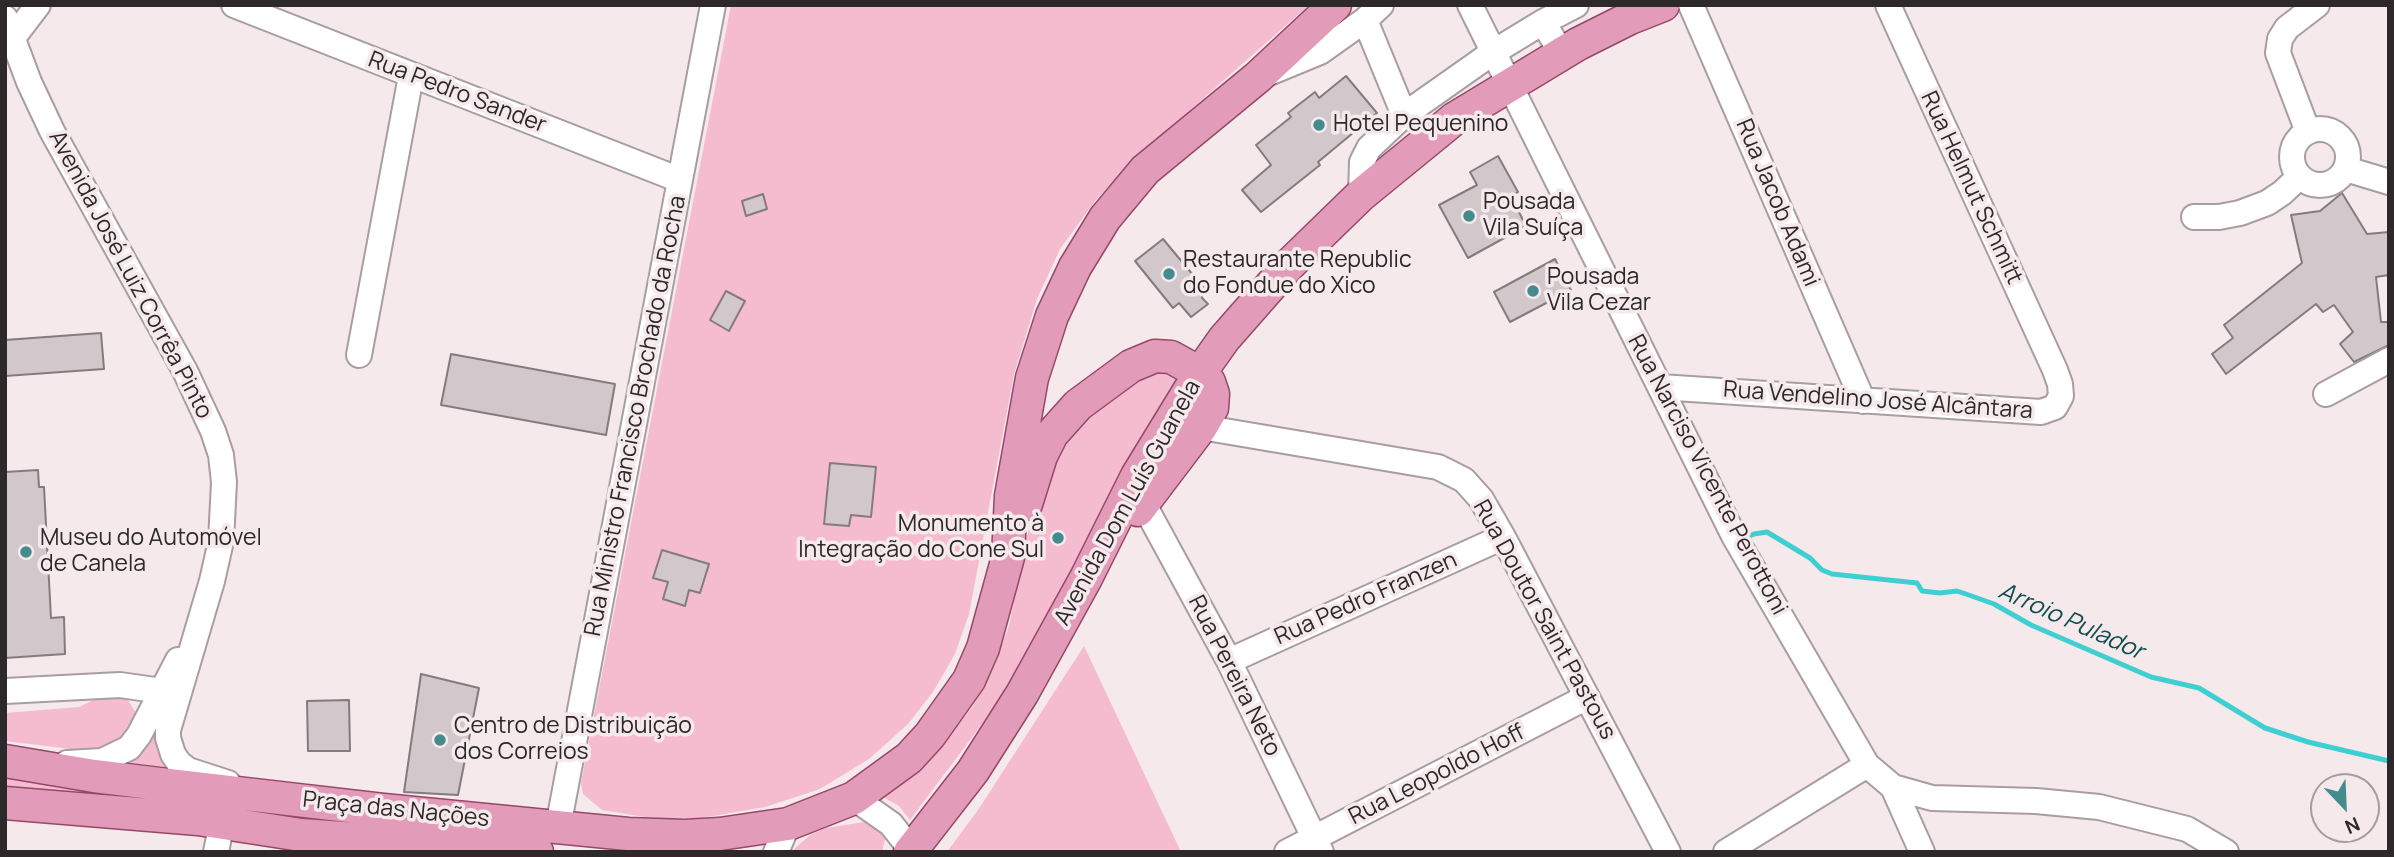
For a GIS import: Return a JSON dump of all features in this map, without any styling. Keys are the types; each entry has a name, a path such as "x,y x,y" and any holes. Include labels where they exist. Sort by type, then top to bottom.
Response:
{"main road":[{"path":"1008,557 1011,496 1032,378 1052,316 1075,267 1105,218 1145,170 1258,77 1335,5"},
{"name":"Avenida Dom Luís Guanela","path":"912,851 973,771 1022,694 1137,477 1200,373 1224,340 1289,265 1361,195 1454,119 1562,54 1658,6"},
{"path":"782,838 854,798 909,758 930,735 969,680 983,648 1008,557 1041,456 1052,434 1078,405 1131,366 1155,356 1171,357 1200,373 1209,382 1213,394 1212,408 1201,427 1087,575"},
{"name":"Praça das Nações","path":"20,763 94,776 383,810 628,834 720,834 782,838"},
{"path":"5,803 131,813 219,837 301,835 537,852"},
{"path":"219,837 226,814 248,809 320,814 383,810"}],"street":[{"path":"9,28 38,5"},
{"name":"Rua Pedro Sander","path":"234,5 680,180"},
{"name":"Rua Ministro Francisco Brochado da Rocha","path":"558,827 713,5"},
{"name":"Rua Narciso Vicente Perottoni","path":"1470,5 1734,536 1867,765 1893,787 1922,852"},
{"path":"1361,195 1363,162 1369,148 1404,115 1492,53 1576,5"},
{"name":"Rua Jacob Adami","path":"1691,5 1863,401"},
{"name":"Rua Helmut Schmitt","path":"1888,5 2055,370"},
{"path":"2308,132 2278,53 2280,38 2287,28 2318,5"},
{"path":"1258,77 1320,52 1373,13 1404,115"},
{"path":"1543,22 1562,54"},
{"name":"Avenida José Luiz Corrêa Pinto","path":"9,28 29,82 52,131 185,371 213,431 221,455 224,482 221,541 212,581 171,692 129,748 117,755 102,761 20,763"},
{"path":"359,355 411,76"},
{"path":"2327,130 2336,134 2347,149 2346,169 2341,177 2323,185 2313,185 2299,177 2292,155 2300,138 2308,132 2327,130"},
{"path":"2346,169 2389,182"},
{"path":"2194,217 2240,214 2283,193 2299,177"},
{"path":"2326,394 2389,360"},
{"name":"Rua Vendelino José Alcântara","path":"1660,387 2041,412 2055,407 2061,396 2055,370"},
{"name":"Rua Doutor Saint Pastous","path":"1201,427 1438,467 1464,480 1481,499 1503,537 1668,852"},
{"name":"Rua Pereira Neto","path":"1143,503 1229,661 1318,845"},
{"name":"Rua Pedro Franzen","path":"1229,661 1503,537"},
{"path":"5,691 120,685 171,692"},
{"name":"Avenida José Luiz Corrêa Pinto","path":"171,692 169,746 179,763 188,770 265,795"},
{"name":"Rua Leopoldo Hoff","path":"1287,852 1318,845 1587,697"},
{"path":"1726,852 1867,765"},
{"path":"1893,787 1932,798 2036,801 2099,807 2187,829 2226,852"},
{"path":"854,798 881,815 912,851"}],"shaded area":[{"path":"731,5 1309,5 1129,164 1095,201 1060,249 1037,299 1014,374 969,614 955,654 933,692 908,724 869,759 820,789 765,807 702,818 657,819 602,810 583,794 581,783"},
{"path":"1151,369 1184,374 1006,692 910,820 899,806 883,797 938,751 973,706 987,681 1009,626 1032,513 1059,449 1086,415"},
{"path":"1084,646 1181,852 947,852 980,807"},
{"path":"106,694 128,700 136,713 118,741 101,749 87,751 5,741 5,713 79,707"},
{"path":"158,722 181,775 118,767"},
{"path":"5,772 196,800 195,810 5,791"},
{"path":"873,823 883,834 885,839 882,852 791,852 810,835 826,828"}],"building":[{"path":"1346,76 1377,113 1318,162 1320,165 1261,212 1242,190 1271,165 1256,145 1291,117 1288,113 1315,92 1319,98"},
{"name":"Pousada Vila Suíça","path":"1498,156 1518,192 1511,196 1526,226 1468,258 1439,205 1477,185 1470,172"},
{"path":"2342,193 2367,234 2389,232 2389,275 2376,277 2381,322 2389,322 2389,345 2354,362 2340,344 2353,332 2334,305 2323,312 2316,304 2226,374 2212,354 2233,338 2224,325 2302,263 2291,215 2320,211"},
{"path":"763,194 767,209 746,216 742,201"},
{"name":"Restaurante Republic do Fondue do Xico","path":"1163,239 1203,287 1202,298 1208,304 1191,317 1179,303 1173,308 1135,261"},
{"name":"Pousada Vila Cezar","path":"1555,259 1571,290 1510,322 1494,292"},
{"path":"726,291 745,301 729,331 710,320"},
{"path":"101,333 104,369 5,376 5,340"},
{"path":"451,354 615,384 606,435 441,405"},
{"path":"830,463 876,467 871,517 851,515 849,526 824,524"},
{"name":"Museu do Automóvel de Canela","path":"38,470 39,487 44,487 51,618 64,617 65,654 5,658 5,472"},
{"path":"662,550 709,564 700,593 689,590 685,606 663,599 668,582 653,578"},
{"name":"Centro de Distribuição dos Correios","path":"421,674 479,688 458,795 404,792"},
{"path":"349,700 350,751 308,751 307,701"}],"waterway":[{"name":"Arroio Pulador","path":"1743,539 1767,532 1832,574 1917,583 1922,591 1957,591 1966,594 1994,604 2031,625 2151,677 2199,688 2265,728 2308,742 2389,761"}],"place":[{"name":"Hotel Pequenino","path":"1319,125"},
{"name":"Pousada Vila Suíça","path":"1469,216"},
{"name":"Restaurante Republic do Fondue do Xico","path":"1169,274"},
{"name":"Pousada Vila Cezar","path":"1533,291"},
{"name":"Monumento à Integração do Cone Sul","path":"1058,538"},
{"name":"Museu do Automóvel de Canela","path":"26,552"},
{"name":"Centro de Distribuição dos Correios","path":"440,740"}]}
